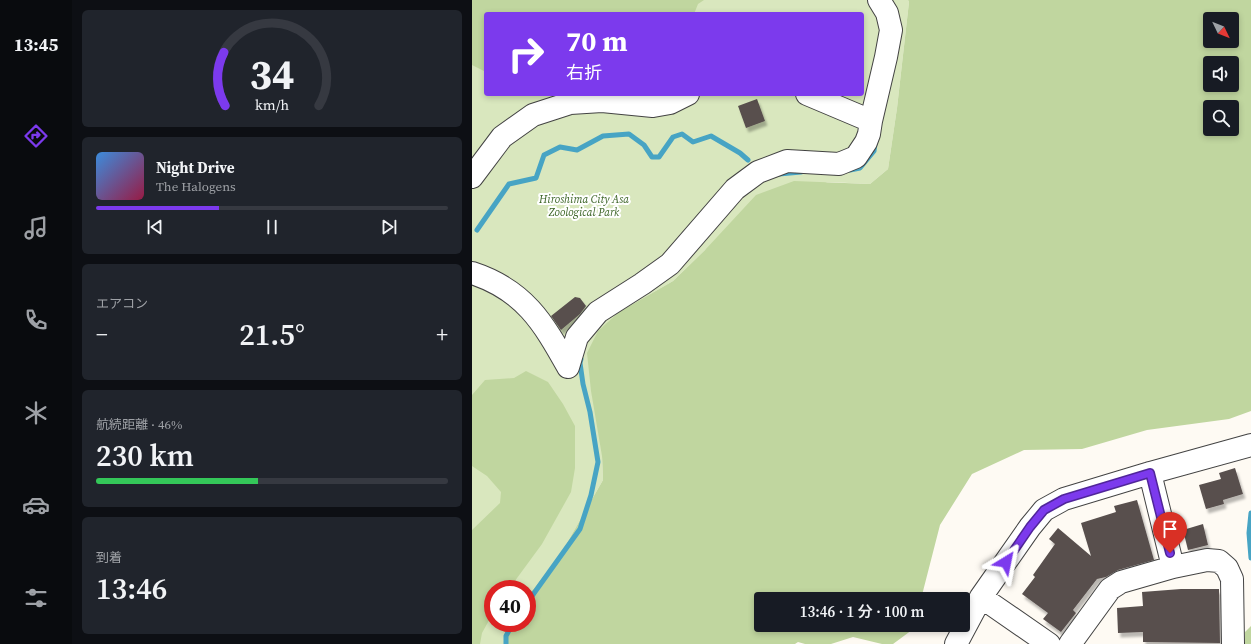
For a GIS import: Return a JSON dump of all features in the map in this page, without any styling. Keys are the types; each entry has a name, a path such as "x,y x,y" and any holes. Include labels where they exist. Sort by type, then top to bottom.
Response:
{"street":[{"path":"472,273 508,289 528,306 546,328 568,368 577,337 598,312 670,264 735,189 758,172 787,161 839,164 856,157 866,142 869,134 891,30 887,13 879,0"},
{"path":"472,177 502,137 533,115 570,103 602,101 653,106 670,104 684,96"},
{"path":"812,96 871,121"},
{"path":"956,644 981,597 1030,527 1044,510 1064,499 1251,445"},
{"path":"1150,473 1174,567"},
{"path":"1070,644 1110,589 1121,582 1174,567 1207,560 1219,561 1227,568 1232,579 1233,644"},
{"path":"981,597 1049,644"}],"green space":[{"name":"Hiroshima City Asa Zoological Park","path":"472,0 908,0 897,108 888,169 870,184 827,182 705,250 673,281 619,312 602,456 603,480 560,555 536,586 536,580 484,580 484,632 507,632 505,644 472,644"},
{"path":"472,0 704,0 698,4 695,12 484,12 484,71 472,65"},
{"path":"908,0 1251,0 1251,411 1229,419 1147,430 1082,449 1024,450 972,474 940,525 923,592 754,592 754,632 909,632 893,644 882,644 853,637 831,644 805,644 798,642 795,644 505,644 507,632 536,632 536,586 560,555 603,480 602,456 591,391 587,353 598,331 619,312 673,281 705,250 756,195 794,181 870,184 888,169 897,108"},
{"path":"526,371 548,382 563,404 575,426 575,468 571,492 542,544 516,580 484,580 484,629 480,644 472,644 472,530 500,503 501,492 487,476 472,466 472,395 485,380 514,378"},
{"path":"1251,626 1251,644 1245,644 1245,632"}],"building":[{"path":"757,99 765,121 746,128 738,106"},
{"path":"575,297 580,298 586,306 580,314 561,330 551,316"},
{"path":"1235,468 1243,494 1223,500 1224,504 1206,509 1199,485 1221,479 1219,473"},
{"path":"1137,500 1154,560 1118,570 1106,577 1097,579 1073,610 1076,613 1061,632 1043,619 1048,613 1022,594 1035,577 1033,575 1055,544 1049,539 1058,528 1091,556 1081,523 1116,512 1114,506"},
{"path":"1203,524 1208,545 1188,550 1183,530"},
{"path":"1181,589 1219,589 1220,643 1143,642 1143,632 1118,633 1117,608 1143,606 1142,592"}],"waterway":[{"path":"477,230 509,184 536,178 544,155 560,147 577,150 603,136 629,134 644,145 652,157 659,157 673,137 682,134 693,142 711,136 740,153 748,160"},
{"path":"850,170 860,168 874,151 875,143"},
{"path":"779,174 801,172"},
{"path":"536,590 580,529 591,495 598,462 590,412 583,384 580,363 581,359"},
{"path":"1251,513 1249,533 1251,558"},
{"path":"506,644 506,636 508,632"}],"route":[{"path":"1006,562 1030,527 1044,510 1064,499 1150,473 1170,553"}]}
